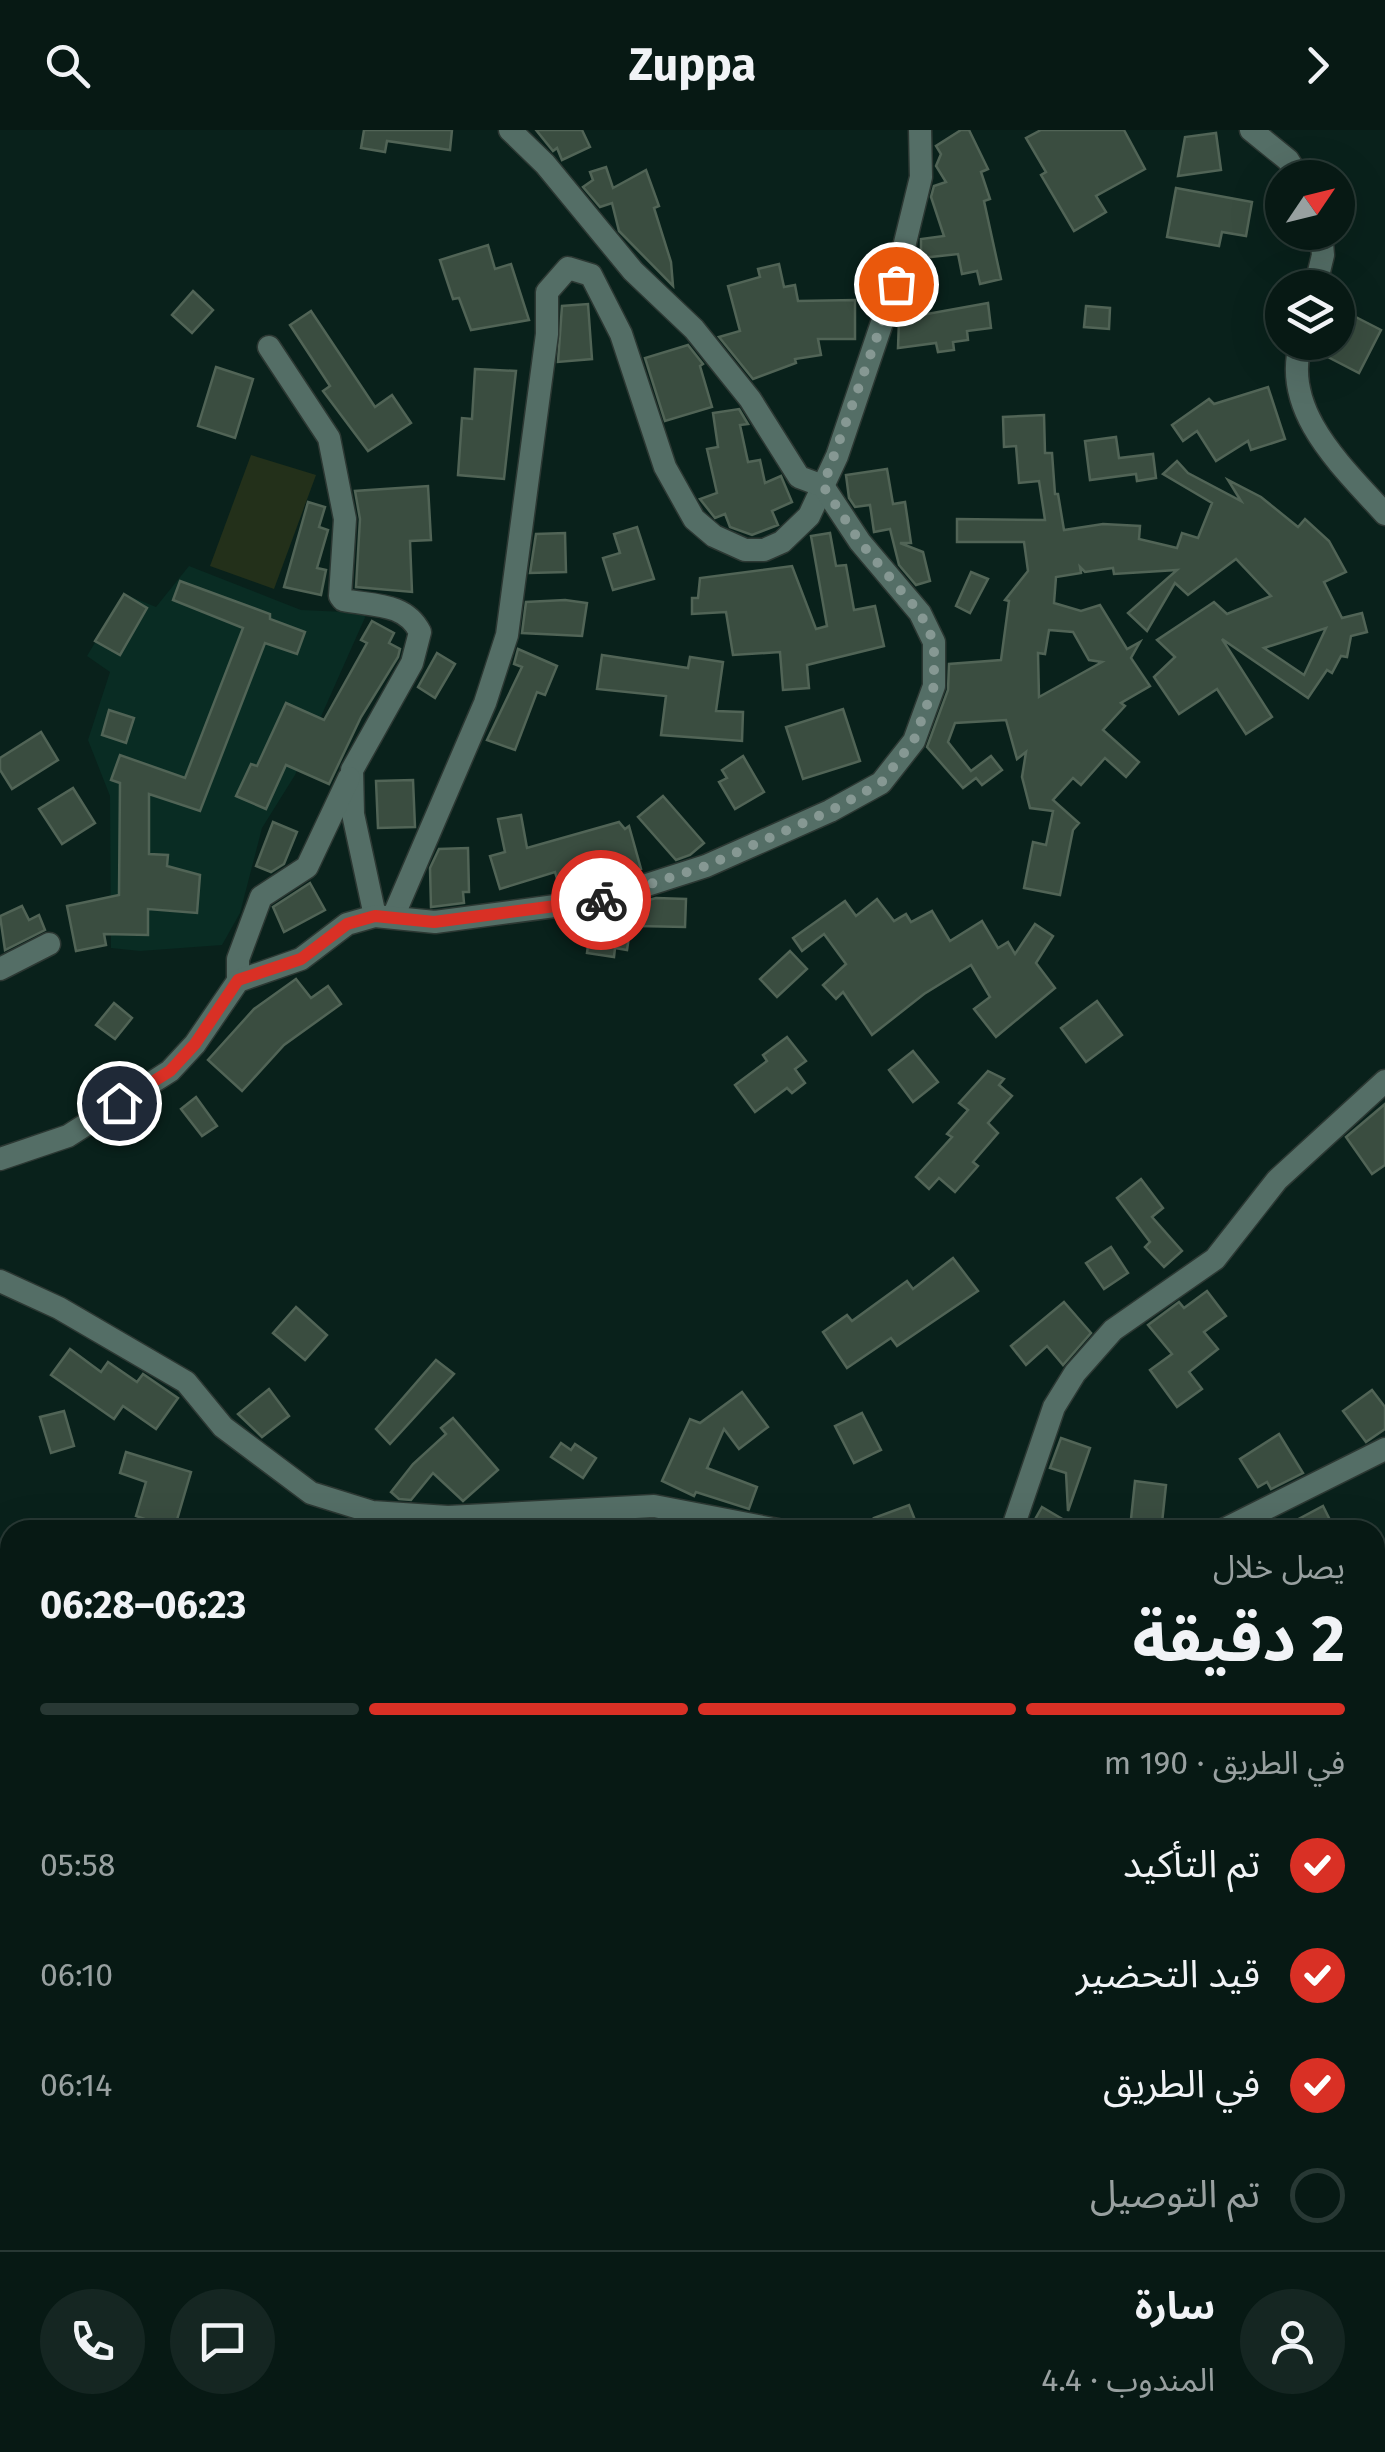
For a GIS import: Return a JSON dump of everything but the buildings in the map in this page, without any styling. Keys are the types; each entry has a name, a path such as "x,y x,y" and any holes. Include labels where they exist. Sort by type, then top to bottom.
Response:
{"street":[{"path":"238,980 301,959 347,924 384,917 434,922 600,900 706,866 830,811 881,783 914,740 934,686 934,642 920,613 860,542 823,486 799,477 750,399 694,329 633,271 544,164 510,130"},
{"path":"384,917 485,703 507,635 544,351 548,292 568,268 591,275 621,334 666,467 694,519 745,550 764,550 782,542 809,516 823,486 896,284 920,177 920,130"},
{"path":"1251,130 1288,160"},
{"path":"0,1158 68,1136 170,1071 195,1044 238,980 238,959 260,897 307,867 352,770 412,663 420,632 408,615 392,607 343,600 340,596 344,518 329,438 269,347"},
{"path":"1295,360 1297,392 1326,448 1385,514"},
{"path":"352,770 353,814 384,917"},
{"path":"0,968 49,944"},
{"path":"1015,1520 1054,1407 1075,1373 1112,1330 1215,1259 1277,1180 1385,1081"},
{"path":"0,1281 59,1308 186,1382 223,1427 311,1494 372,1512 448,1517 654,1506 726,1520"},
{"path":"1243,1520 1385,1449"}],"shaded area":[{"path":"251,455 316,475 274,589 210,566"},
{"path":"189,566 301,610 367,613 295,775 262,828 240,913 222,945 140,951 111,948 110,796 88,740 110,672 87,656 124,594 156,607"}],"way so far":[{"path":"601,900 706,866 830,811 881,783 914,740 934,686 934,642 920,613 860,542 823,486 896,284"}],"route":[{"path":"119,1103 170,1071 195,1044 238,980 301,959 347,924 375,916 434,922 601,900"}]}
